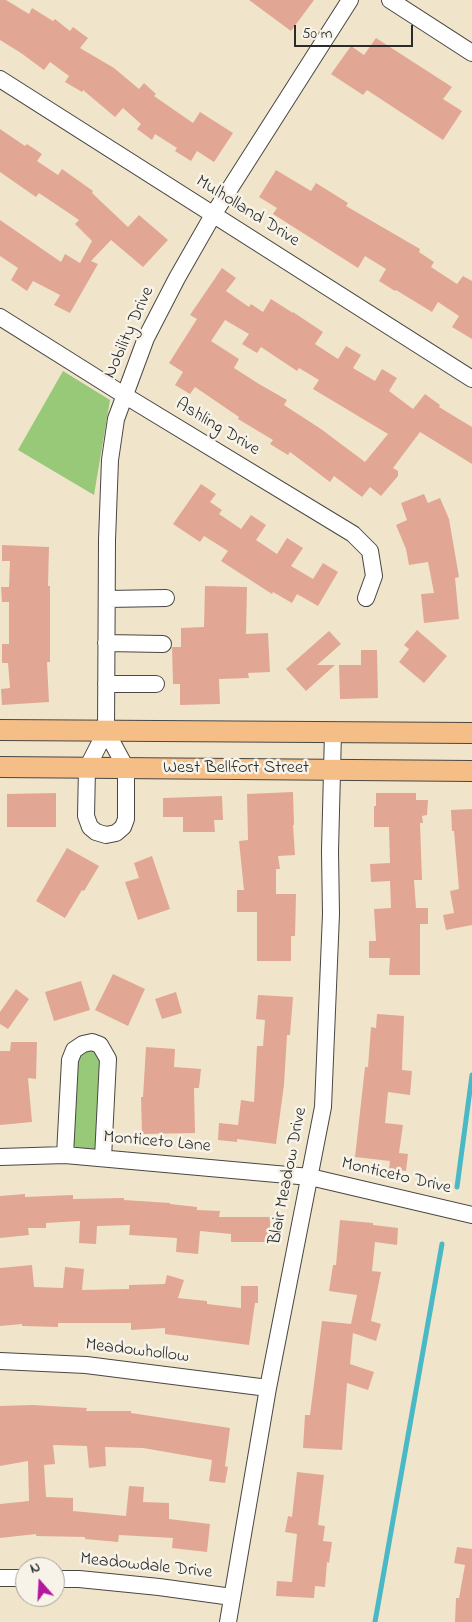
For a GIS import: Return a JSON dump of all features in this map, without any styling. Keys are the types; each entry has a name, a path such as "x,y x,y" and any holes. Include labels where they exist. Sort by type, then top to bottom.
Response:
{"main road":[{"name":"West Bellfort Street","path":"0,730 472,733"},
{"name":"West Bellfort Street","path":"0,768 472,771"}],"street":[{"name":"Nobility Drive","path":"106,731 126,768 126,819 123,827 116,833 106,835 96,832 90,827 86,816 87,768 106,731 107,540 110,460 116,419 146,338 176,278 213,215 350,0"},
{"path":"390,0 472,53"},
{"name":"Mulholland Drive","path":"0,79 472,379"},
{"name":"Ashling Drive","path":"0,317 124,395 353,534 370,551 374,576 366,598"},
{"path":"107,599 166,598"},
{"path":"106,643 163,644"},
{"path":"106,684 156,684"},
{"name":"Blair Meadow Drive","path":"228,1622 268,1388 323,1107 332,914 330,851 333,732"},
{"path":"65,1155 70,1060 74,1050 83,1044 92,1042 100,1045 108,1059 103,1158"},
{"name":"Monticeto Lane","path":"0,1157 65,1155 310,1177"},
{"name":"Monticeto Drive","path":"310,1177 472,1215"},
{"name":"Meadowhollow","path":"0,1361 86,1365 268,1388"},
{"path":"0,1578 15,1578"},
{"name":"Meadowdale Drive","path":"65,1579 159,1587 232,1597"}],"green space":[{"path":"63,371 110,400 94,495 18,450"},
{"path":"84,1046 104,1052 102,1157 67,1153 71,1060"}],"building":[{"path":"0,0 6,0 29,14 32,8 53,21 55,19 70,31 73,27 88,38 80,48 114,68 139,89 144,83 156,94 154,96 193,123 200,112 233,133 214,162 197,151 191,161 175,151 177,148 155,134 152,140 137,129 141,124 123,108 115,117 83,90 82,92 65,82 69,76 50,62 44,70 0,40"},
{"path":"249,0 314,0 291,31"},
{"path":"376,38 452,87 443,99 462,111 443,140 367,90 363,95 331,74 351,46 364,55"},
{"path":"0,129 25,146 27,144 42,154 37,161 58,175 62,169 93,191 92,193 128,227 139,215 168,240 143,267 111,240 91,261 98,264 70,313 54,305 60,295 33,281 27,291 11,280 18,268 0,256 0,220 61,262 65,254 80,263 92,241 75,224 79,220 39,193 36,197 0,172"},
{"path":"276,170 311,191 316,183 348,203 346,206 420,249 419,252 434,262 431,267 457,284 463,276 472,281 472,339 452,327 459,316 438,302 432,312 379,281 386,269 365,256 358,268 273,214 277,208 259,197"},
{"path":"222,268 236,278 226,291 249,307 251,304 263,312 271,299 323,332 315,344 338,359 346,346 361,355 353,368 375,381 382,369 397,378 389,391 413,409 425,394 440,405 439,407 472,427 472,464 420,432 393,468 398,471 398,476 381,496 370,487 362,497 334,476 330,482 290,452 288,455 270,444 273,440 238,419 239,417 195,387 190,394 175,385 183,372 169,363 197,319 190,315","holes":["225,320 249,334 242,344 257,353 261,347 297,371 299,368 319,380 313,389 388,434 365,462 321,429 284,405 287,400 234,368 239,359 211,341"]},
{"path":"201,484 216,494 210,502 222,510 219,514 241,529 251,515 266,525 256,540 277,554 287,538 303,548 291,566 313,579 323,563 338,572 318,606 297,594 292,603 273,592 272,594 221,561 228,551 204,536 200,542 173,524"},
{"path":"424,494 428,503 440,498 449,519 459,577 455,578 459,619 424,623 421,594 434,593 428,562 409,565 406,549 396,525 407,520 401,503"},
{"path":"2,545 49,547 50,662 47,662 49,702 2,705 1,689 10,688 8,663 2,663 2,644 9,644 9,602 2,602 1,587 9,587 10,561 2,561"},
{"path":"205,586 247,587 246,634 268,633 270,672 248,673 249,678 219,679 220,704 180,705 180,684 173,684 172,647 181,647 181,628 204,627"},
{"path":"417,630 447,656 424,683 399,662 409,649 404,645"},
{"path":"329,631 341,644 317,665 335,665 306,691 286,669"},
{"path":"361,650 377,650 378,698 340,699 339,665 361,665"},
{"path":"293,792 295,855 278,856 280,869 276,869 276,894 296,894 295,936 291,936 291,961 257,961 257,912 237,912 237,890 244,890 239,841 248,840 247,794"},
{"path":"56,793 56,827 7,827 7,794"},
{"path":"376,793 416,793 416,800 428,800 427,815 422,816 423,823 420,823 422,880 414,880 416,908 428,908 428,924 420,924 420,975 389,975 390,958 369,958 369,941 376,941 374,909 391,908 390,881 371,882 370,864 390,863 389,827 374,827"},
{"path":"222,796 223,820 214,820 215,832 183,832 183,817 163,817 163,798"},
{"path":"472,809 472,925 446,930 443,915 454,913 450,891 459,889 451,810"},
{"path":"67,848 99,866 65,918 36,901"},
{"path":"152,856 170,909 138,920 125,882 139,878 134,863"},
{"path":"113,974 145,989 128,1026 95,1010"},
{"path":"81,981 90,1010 54,1021 45,992"},
{"path":"16,989 29,999 8,1029 0,1024 0,1012"},
{"path":"176,992 182,1013 162,1019 155,999"},
{"path":"258,995 293,997 290,1035 287,1035 284,1085 276,1144 237,1139 237,1142 218,1140 219,1123 238,1125 241,1100 254,1102 257,1046 263,1046 265,1020 256,1019"},
{"path":"377,1014 404,1016 402,1070 412,1071 410,1095 388,1092 385,1123 403,1125 399,1153 408,1154 406,1171 389,1169 390,1161 355,1157 365,1067 368,1067 371,1027 376,1028"},
{"path":"11,1042 37,1042 36,1079 28,1078 32,1122 0,1125 0,1051 10,1051"},
{"path":"146,1047 175,1049 174,1067 201,1069 199,1088 194,1088 195,1133 142,1134 141,1097 143,1097"},
{"path":"25,1194 25,1197 73,1195 73,1199 124,1198 124,1200 197,1207 197,1210 220,1211 219,1217 270,1217 270,1242 231,1242 231,1234 200,1231 198,1254 176,1252 177,1238 129,1235 130,1225 97,1226 96,1244 79,1243 80,1221 46,1223 46,1228 28,1228 29,1235 0,1238 0,1196"},
{"path":"340,1220 373,1223 373,1225 398,1228 397,1245 375,1242 372,1271 381,1272 371,1321 381,1324 376,1341 353,1333 350,1364 374,1372 368,1390 347,1383 342,1450 303,1448 305,1415 310,1415 322,1321 351,1324 357,1295 329,1291 333,1265 336,1265"},
{"path":"32,1265 34,1287 63,1288 65,1267 84,1269 82,1290 129,1289 129,1285 165,1284 167,1275 184,1280 178,1298 207,1301 207,1304 241,1308 241,1286 258,1286 258,1303 255,1303 249,1345 165,1334 165,1328 131,1330 131,1323 58,1323 58,1327 22,1326 22,1324 0,1326 0,1268"},
{"path":"32,1405 87,1408 86,1411 131,1411 131,1413 230,1428 225,1466 228,1467 225,1483 209,1481 212,1460 143,1448 105,1447 106,1466 89,1468 87,1446 53,1445 55,1464 44,1465 46,1497 73,1498 73,1511 126,1516 129,1486 144,1487 143,1502 169,1503 169,1519 210,1524 207,1552 172,1548 173,1538 119,1535 118,1542 85,1539 85,1537 36,1536 36,1534 0,1538 0,1504 29,1501 28,1461 0,1466 0,1406"},
{"path":"297,1472 324,1475 318,1525 325,1526 323,1541 332,1542 329,1563 327,1562 325,1587 315,1586 314,1598 276,1596 277,1581 292,1582 297,1534 285,1532 288,1516 292,1517"},
{"path":"457,1547 472,1549 472,1622 455,1622 456,1598 459,1598 465,1565 454,1563"}],"waterway":[{"path":"457,1187 472,1075"},
{"path":"375,1622 442,1244"}]}
